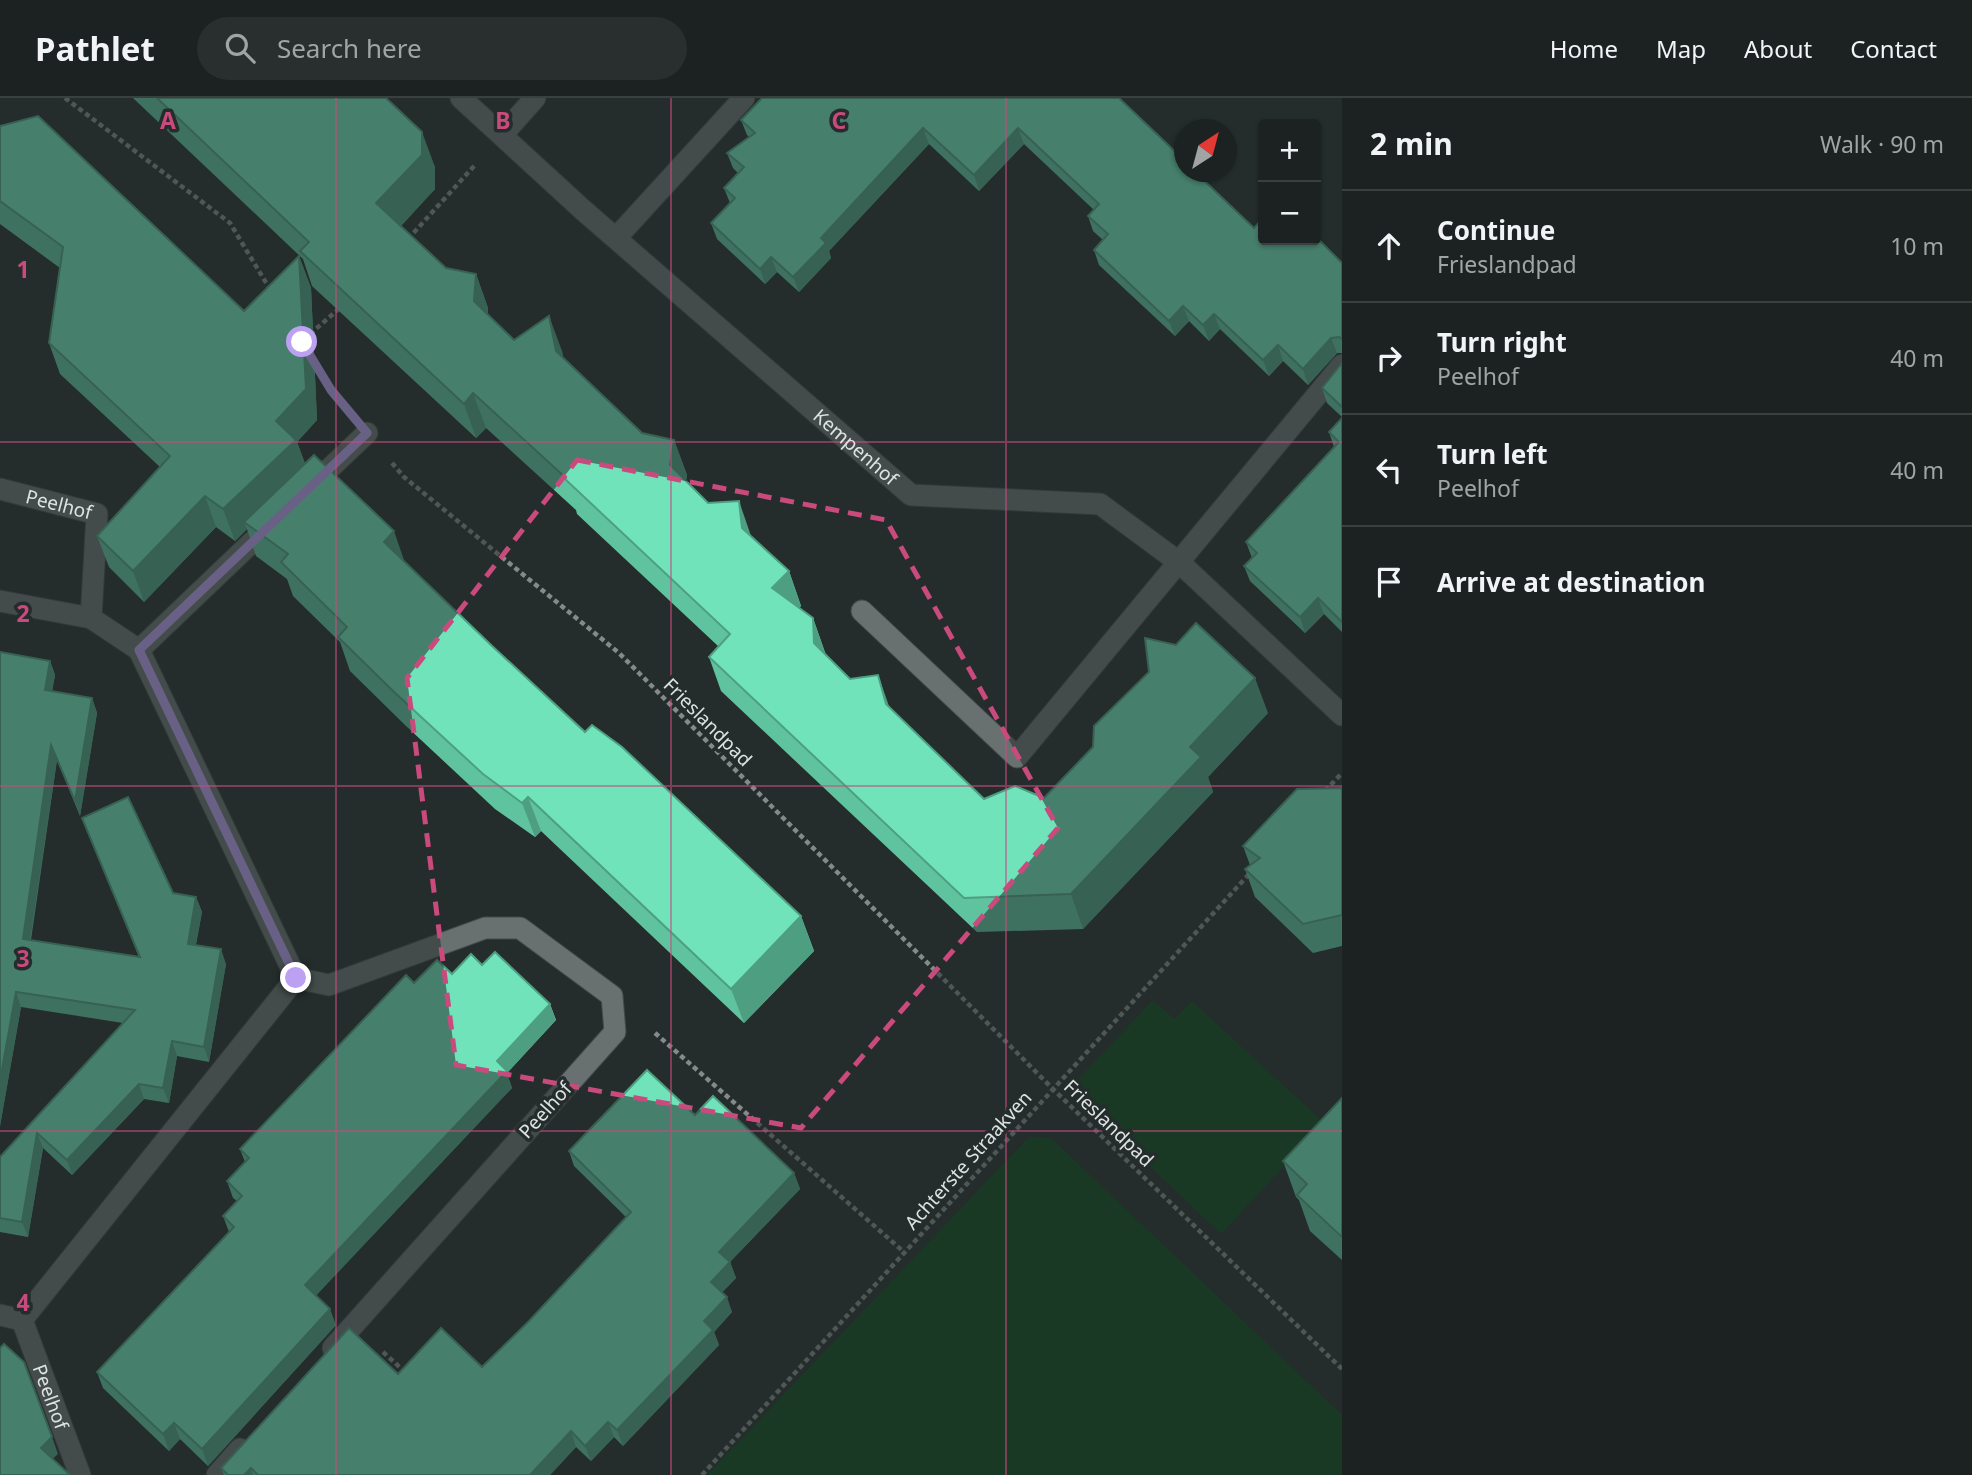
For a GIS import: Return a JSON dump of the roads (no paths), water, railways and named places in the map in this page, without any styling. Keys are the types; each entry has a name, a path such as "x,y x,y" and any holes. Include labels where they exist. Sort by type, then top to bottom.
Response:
{"street":[{"name":"Kempenhof","path":"461,98 616,238 911,495 1100,504 1180,563 1342,715"},
{"path":"502,135 535,98"},
{"path":"616,238 744,98"},
{"path":"862,611 1017,757 1342,365"},
{"path":"139,650 367,433"},
{"name":"Peelhof","path":"0,489 97,514 91,618"},
{"path":"0,601 91,618 139,650 296,978 22,1320 0,1315"},
{"name":"Peelhof","path":"296,978 330,985 485,928 520,928 612,996 615,1032 318,1365"},
{"name":"Peelhof","path":"22,1320 80,1475"},
{"path":"217,1475 253,1435"}]}
